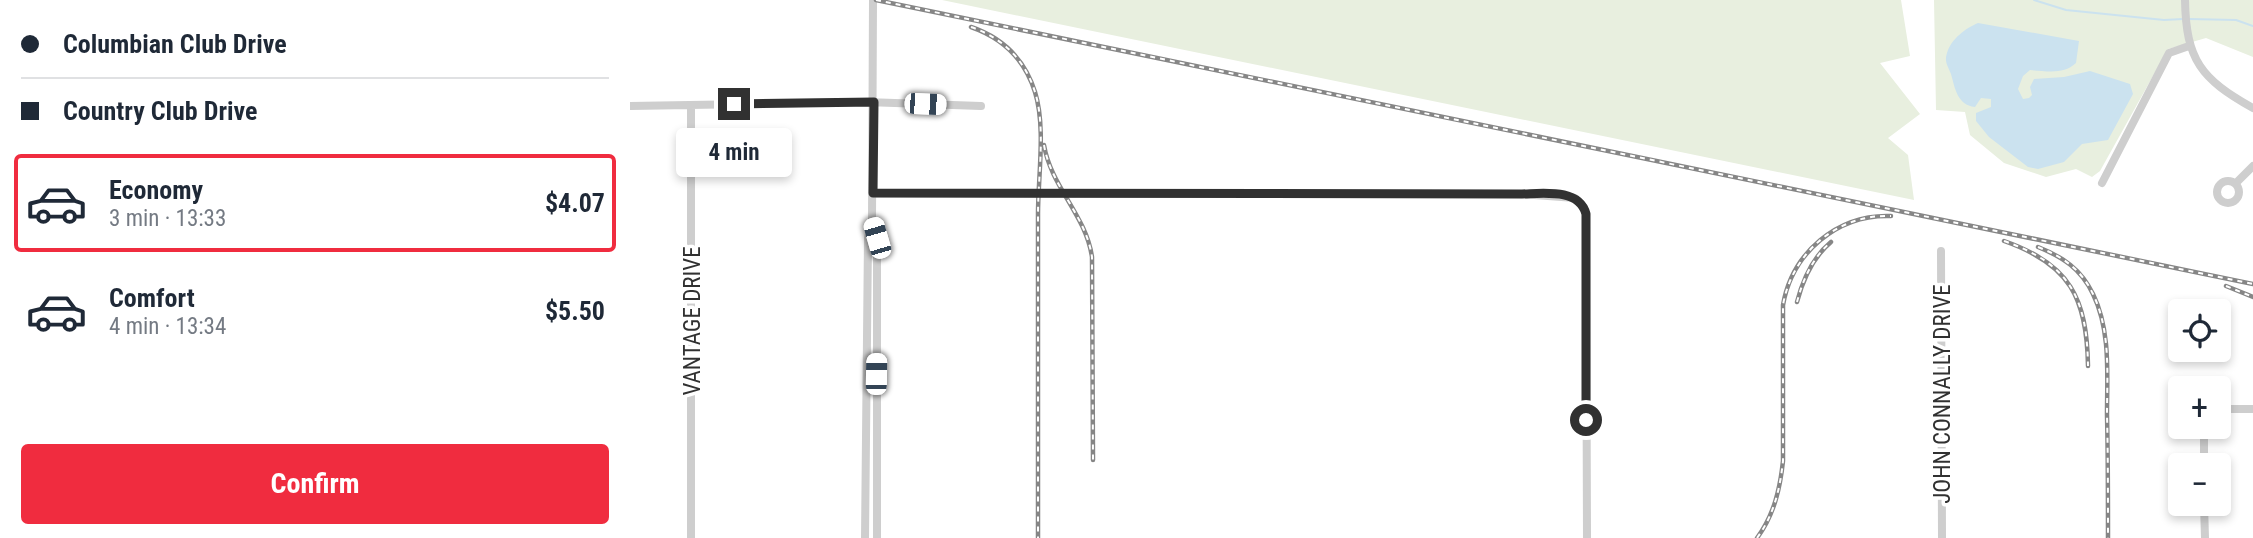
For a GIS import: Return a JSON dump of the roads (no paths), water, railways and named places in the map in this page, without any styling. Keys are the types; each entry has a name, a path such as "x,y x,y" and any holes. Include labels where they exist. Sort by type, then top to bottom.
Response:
{"street":[{"path":"865,538 866,305 868,238 873,193 873,0"},
{"path":"2185,0 2186,31 2189,46 2197,61 2212,80 2253,108"},
{"path":"2102,183 2169,53 2189,46"},
{"path":"630,106 874,102 981,106"},
{"name":"VANTAGE DRIVE","path":"691,105 691,538"},
{"path":"2236,183 2253,166"},
{"path":"873,193 1519,194 1575,198 1586,214 1587,538"},
{"path":"872,220 877,238 877,538"},
{"name":"JOHN CONNALLY DRIVE","path":"1941,251 1942,538"},
{"path":"866,305 877,305"},
{"path":"2231,409 2253,409"},
{"path":"866,455 877,456"},
{"path":"2204,516 2204,538"}],"water":[{"path":"1978,23 2079,41 2076,63 2071,67 2054,71 2030,70 2023,76 2018,89 2023,99 2032,95 2030,87 2034,79 2064,77 2090,71 2130,84 2133,94 2108,140 2082,144 2064,162 2038,169 2028,167 1989,137 1976,121 1976,113 1991,107 1991,99 1981,98 1975,107 1964,103 1958,95 1946,61 1949,48 1955,39"}],"waterway":[{"path":"2034,0 2066,10 2164,20 2183,19"},
{"path":"2189,19 2236,20 2253,26"}],"railway":[{"path":"876,0 2253,284"},
{"path":"971,27 993,37 1019,60 1031,80 1040,120 1038,538"},
{"path":"1044,145 1054,174 1083,228 1092,257 1093,460"},
{"path":"1757,538 1775,501 1783,461 1783,305 1788,286 1807,253 1820,240 1853,222 1871,217 1891,216"},
{"path":"2004,241 2045,261 2070,287 2084,321 2088,366"},
{"path":"1797,302 1810,269 1819,254 1831,242"},
{"path":"2038,247 2063,260 2083,278 2093,294 2103,323 2107,369 2108,538"},
{"path":"2226,286 2253,297"}]}
